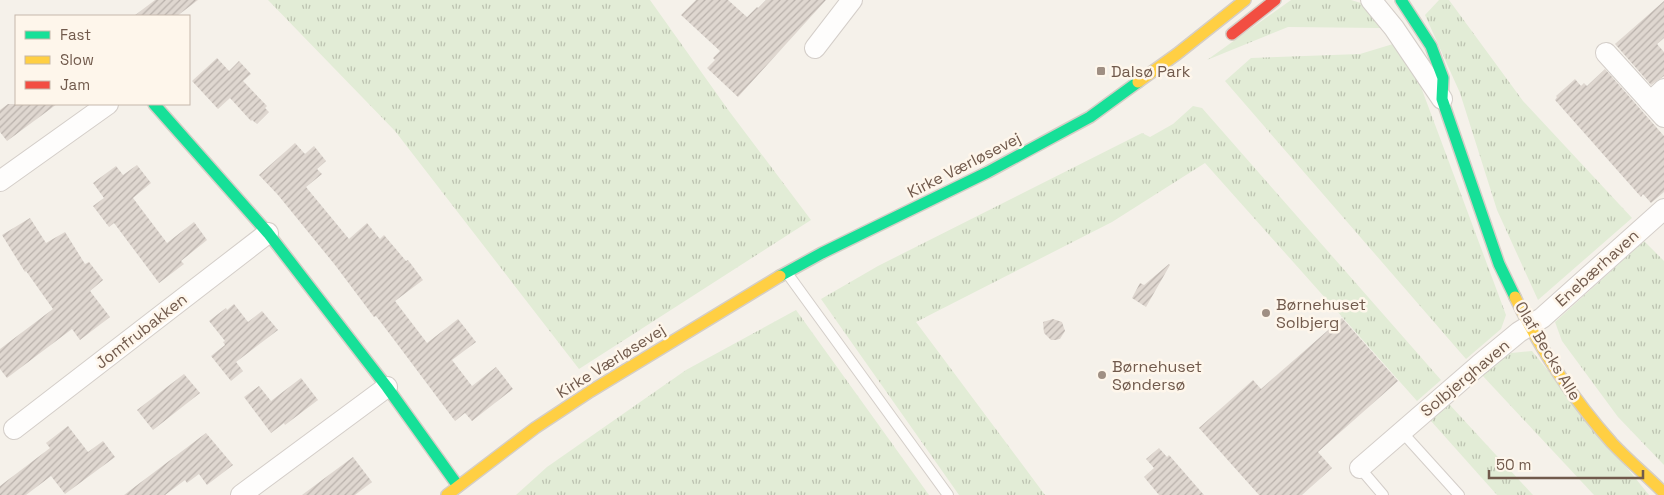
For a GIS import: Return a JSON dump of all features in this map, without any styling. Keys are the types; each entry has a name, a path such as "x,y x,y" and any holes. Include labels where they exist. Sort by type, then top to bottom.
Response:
{"street":[{"path":"815,48 852,0"},
{"name":"Kirke Værløsevej","path":"447,495 461,491 535,428 583,396 787,272 988,172 1090,117 1178,54 1245,0"},
{"path":"1220,43 1276,0"},
{"name":"Olaf Becks Alle","path":"1371,0 1394,28 1442,99 1499,264 1529,326 1576,400 1613,444 1664,493"},
{"name":"Olaf Becks Alle","path":"1401,0 1431,46 1443,78 1442,99"},
{"path":"1606,53 1657,96 1664,118"},
{"path":"0,181 107,105"},
{"path":"155,105 268,233 387,387 461,491"},
{"name":"Kirke Værløsevej","path":"1048,140 1083,132 1109,118"},
{"name":"Enebærhaven","path":"1529,326 1542,318 1664,209"},
{"name":"Jomfrubakken","path":"14,428 268,233"},
{"name":"Solbjerghaven","path":"1360,468 1478,364 1529,326"},
{"path":"241,495 387,387"}],"lane":[{"path":"787,272 948,495"},
{"path":"1402,432 1459,495"},
{"name":"Solbjerghaven","path":"1360,468 1383,495"}],"green space":[{"path":"268,0 650,0 729,111 811,220 579,369 395,131"},
{"path":"1291,0 1351,0 1364,4 1381,28 1288,27 1207,60"},
{"path":"1439,0 1449,0 1523,101 1632,218 1538,300 1497,210 1460,93 1425,15"},
{"path":"1393,44 1418,79 1506,315 1501,329 1466,359 1225,81 1251,58 1360,54"},
{"path":"1193,106 1202,108 1441,380 1417,401 1205,163 1112,222 916,322 1045,495 959,495 821,299 878,266 1142,133 1150,137 1173,124"},
{"path":"1644,241 1664,261 1664,465 1618,417 1562,341 1555,322"},
{"path":"796,310 929,495 516,495 547,467 686,370"},
{"path":"1532,351 1649,495 1594,495 1481,374 1511,353"},
{"path":"1449,404 1533,495 1497,495 1431,421"}],"building":[{"path":"155,0 198,0 178,15 135,15"},
{"path":"696,0 728,0 747,17 766,0 826,0 738,97 707,68 720,51 681,15"},
{"path":"1664,1 1664,38 1657,44 1664,52 1664,76 1651,85 1615,44"},
{"path":"217,58 229,71 239,61 251,74 243,81 267,106 265,108 269,112 257,124 251,121 230,98 218,109 192,81"},
{"path":"1605,69 1664,136 1664,192 1651,203 1643,194 1641,197 1555,100 1556,96 1575,79 1581,86 1584,83 1587,86"},
{"path":"8,104 56,105 7,141 0,132 0,110"},
{"path":"295,143 305,154 314,146 326,161 317,169 322,174 306,187 349,239 367,223 380,239 384,235 406,261 408,260 423,280 395,301 427,343 458,319 476,342 452,360 472,386 496,367 513,389 472,421 465,413 455,421 376,316 374,317 335,265 278,195 259,175"},
{"path":"137,165 151,183 133,198 167,243 194,222 207,240 181,261 184,264 159,283 114,223 109,227 93,206 104,198 93,183 116,166 123,175"},
{"path":"30,218 46,243 65,232 85,264 89,262 103,280 90,291 110,317 80,340 72,329 7,378 0,369 0,349 53,309 25,272 2,235"},
{"path":"1169,264 1146,307 1132,298 1140,283 1144,285"},
{"path":"234,304 248,322 262,311 278,330 236,362 243,371 231,381 211,356 225,345 223,342 225,341 209,321"},
{"path":"1342,318 1398,381 1318,452 1332,468 1302,495 1259,495 1199,428 1253,380 1261,389"},
{"path":"1053,319 1062,322 1065,331 1060,339 1051,340 1044,333 1043,322"},
{"path":"184,374 200,393 153,430 137,410"},
{"path":"301,378 318,400 271,433 244,397 259,386 271,401"},
{"path":"68,426 88,452 103,441 115,457 65,494 51,476 26,495 0,495 0,486 50,448 46,443"},
{"path":"206,433 233,465 207,485 199,474 187,483 185,480 165,495 124,495"},
{"path":"1159,448 1167,457 1169,455 1204,495 1159,495 1144,477 1154,468 1146,459"},
{"path":"353,457 372,482 355,495 302,495"}],"traffic: fast":[{"path":"1401,0 1431,46 1443,78 1442,99 1499,264 1515,297"},
{"path":"780,276 822,253 988,172 1090,117 1138,82"},
{"path":"155,105 268,233 387,387 458,486"}],"traffic: slow":[{"path":"1138,82 1245,0"},
{"path":"447,495 535,428 591,391 780,276"},
{"path":"1515,297 1546,354 1584,409 1624,456 1664,493"}],"traffic: jam":[{"path":"1232,34 1275,0"}],"place":[{"name":"Dalsø Park","path":"1101,71"},
{"name":"Børnehuset Solbjerg","path":"1266,313"},
{"name":"Børnehuset Søndersø","path":"1102,375"}]}
